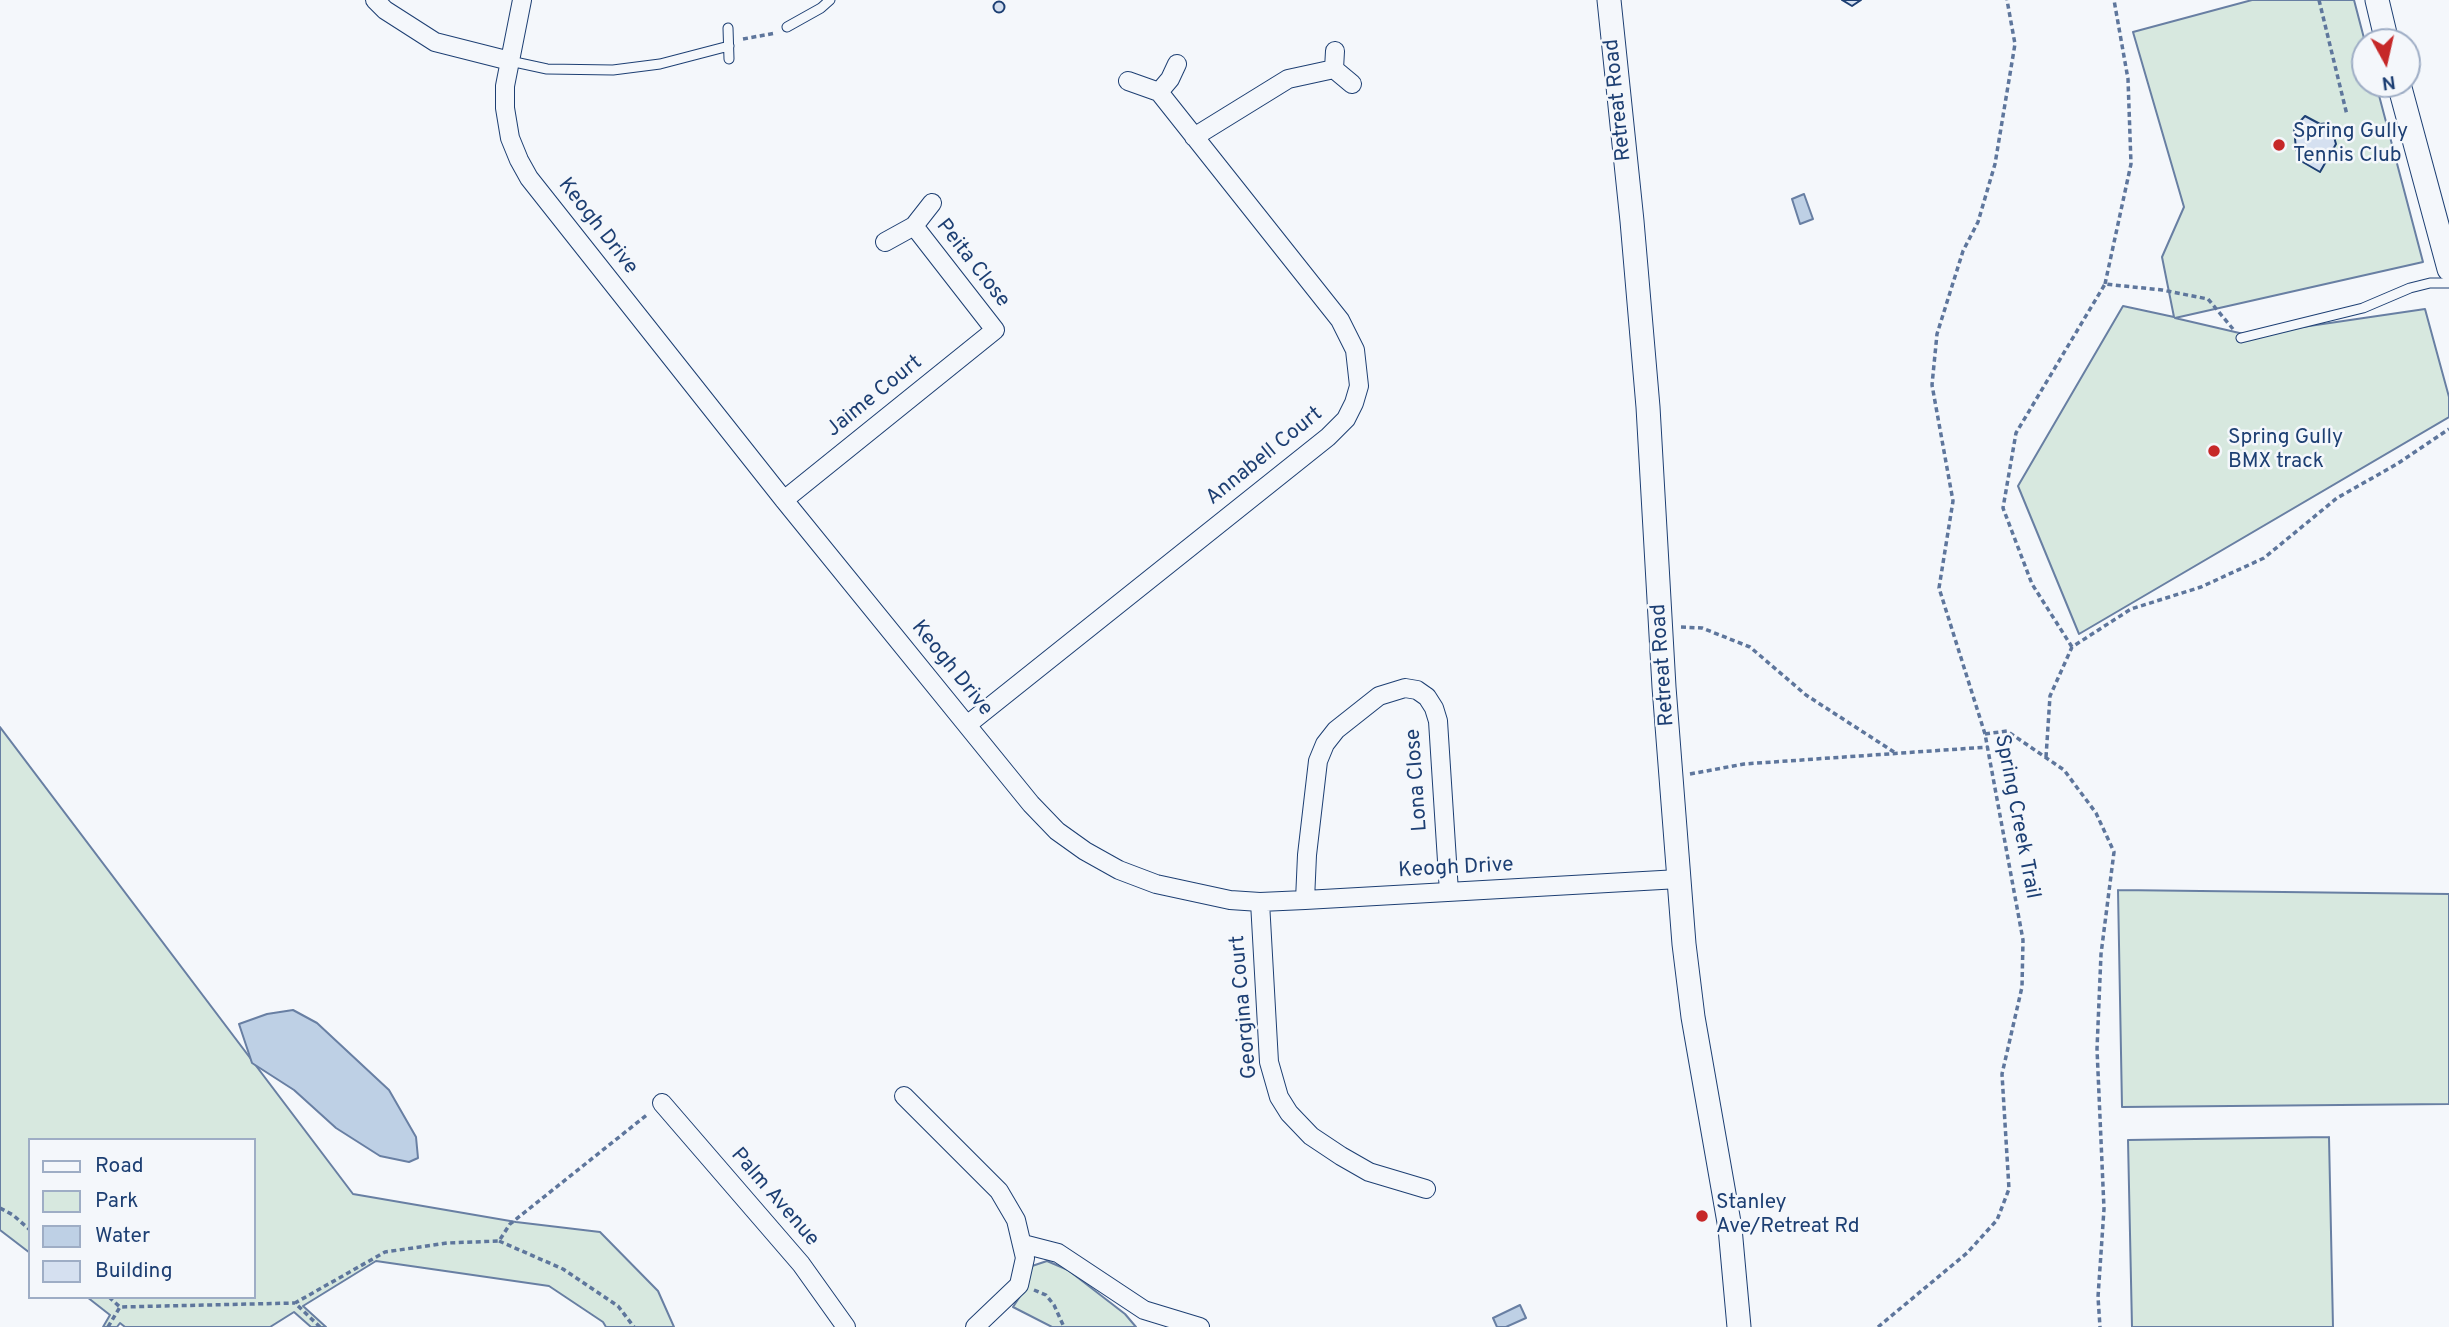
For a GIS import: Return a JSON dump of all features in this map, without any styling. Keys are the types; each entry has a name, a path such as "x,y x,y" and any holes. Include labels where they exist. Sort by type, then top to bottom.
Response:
{"street":[{"path":"375,0 385,10 435,42 510,61"},
{"name":"Keogh Drive","path":"522,0 505,97 510,138 529,178 784,500 1031,804 1057,831 1119,870 1156,884 1209,897 1260,902 1679,879"},
{"name":"Retreat Road","path":"1609,0 1632,221 1647,407 1679,879 1693,1017 1730,1228 1739,1327"},
{"path":"2376,0 2384,28"},
{"path":"1194,137 1288,79 1335,60 1352,84"},
{"path":"1128,80 1159,92 1170,79 1177,64"},
{"name":"Annabell Court","path":"967,725 1328,437 1346,419 1354,403 1359,386 1359,370 1355,350 1345,327 1159,92"},
{"path":"2403,98 2449,269"},
{"name":"Peita Close","path":"885,242 914,226 932,203"},
{"name":"Peita Close","path":"914,226 995,330"},
{"name":"Jaime Court","path":"784,500 995,330"},
{"name":"Lona Close","path":"1305,900 1307,855 1318,761 1325,744 1336,730 1379,696 1405,688 1418,690 1427,697 1438,721 1448,892"},
{"name":"Georgina Court","path":"1260,902 1268,1053 1279,1097 1305,1131 1341,1156 1369,1172 1426,1189"},
{"path":"904,1096 999,1191 1016,1220 1023,1244 1024,1265 1019,1285 975,1327"},
{"name":"Palm Avenue","path":"663,1103 801,1264 846,1327"},
{"path":"1023,1244 1058,1253 1157,1321 1200,1327"}],"lane":[{"path":"787,27 830,0"},
{"path":"728,28 729,59"},
{"path":"510,61 547,69 613,70 660,64 729,46"},
{"path":"2241,338 2363,307 2410,288 2430,283 2449,283"}],"path":[{"name":"Spring Creek Trail","path":"1878,1327 1968,1253 1997,1220 2008,1189 2002,1073 2022,987 2023,940 1985,734 1939,588 1953,501 1932,385 1937,334 1963,251 1978,222 1992,176 2007,102 2014,44 2007,0"},
{"path":"2072,647 2032,584 2003,508 2016,433 2105,284 2131,164 2128,79 2115,0"},
{"path":"2319,0 2347,115"},
{"path":"729,46 736,41 781,32 787,27"},
{"path":"2105,284 2162,290 2208,299 2241,338"},
{"path":"2046,757 2050,696 2072,647 2131,609 2201,587 2264,558 2337,498 2397,464 2449,429"},
{"path":"1661,627 1702,628 1750,647 1806,695 1894,753"},
{"path":"1985,734 2007,731 2064,770 2096,813 2114,852 2101,954 2097,1049 2104,1209 2098,1297 2100,1327"},
{"path":"1672,778 1744,764 1988,747"},
{"path":"499,1241 510,1224 663,1103"},
{"path":"0,1208 28,1228"},
{"path":"110,1299 120,1307 295,1303 385,1252 447,1243 499,1241 563,1269 618,1306 634,1327"},
{"path":"1019,1285 1046,1295 1065,1327"},
{"path":"295,1303 320,1327"},
{"path":"108,1327 120,1307"}],"green space":[{"path":"2252,0 2354,0 2361,28 2351,28 2351,98 2380,98 2423,262 2175,318 2248,335 2425,309 2449,397 2449,417 2079,634 2018,486 2123,306 2174,317 2162,257 2184,207 2133,32"},
{"path":"0,727 353,1194 516,1222 600,1232 658,1291 674,1327 606,1327 603,1322 549,1286 376,1261 303,1306 326,1327 311,1327 294,1312 270,1327 125,1327 120,1323 117,1327 103,1327 110,1315 90,1299 256,1299 256,1138 28,1138 28,1251 0,1230"},
{"path":"2118,890 2449,894 2449,1104 2122,1107"},
{"path":"2329,1137 2333,1327 2132,1327 2128,1140"},
{"path":"1047,1261 1068,1270 1125,1314 1136,1327 1052,1327 1013,1307 1026,1287 1032,1266"}],"water":[{"path":"1804,194 1813,219 1800,224 1792,199"},
{"path":"293,1010 317,1023 389,1090 416,1137 418,1158 409,1162 380,1156 336,1128 294,1090 252,1063 239,1024 267,1014"},
{"path":"1520,1305 1526,1318 1506,1327 1497,1327 1493,1318"}],"building":[{"path":"1842,0 1861,0 1852,6"},
{"path":"999,2 1003,3 1003,11 999,12 995,11 994,7 995,3"},
{"path":"2305,116 2320,124 2330,123 2336,144 2320,172 2301,161 2296,149 2294,128"}],"place":[{"name":"Spring Gully Tennis Club","path":"2279,145"},
{"name":"Spring Gully BMX track","path":"2214,451"},
{"name":"Stanley Ave/Retreat Rd","path":"1702,1216"}]}
